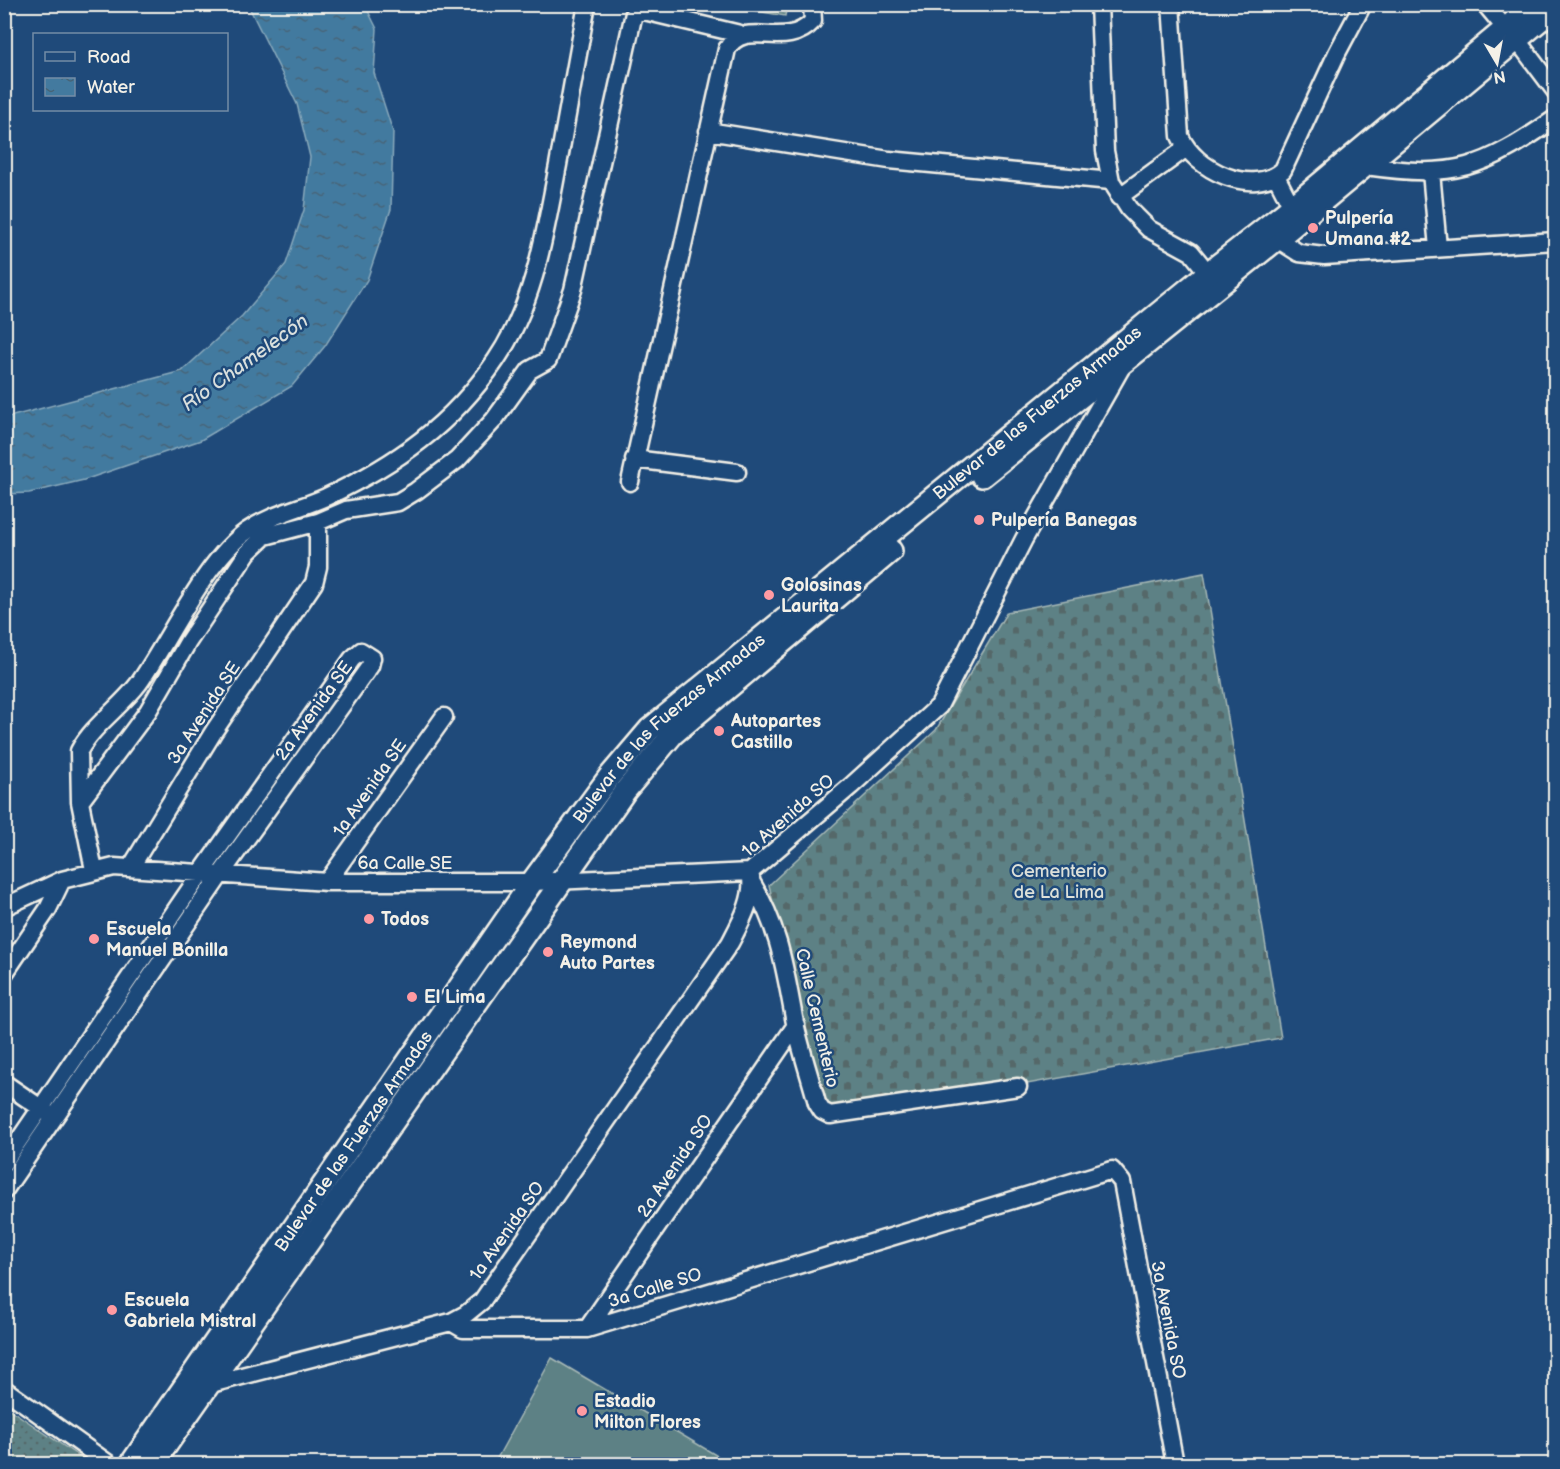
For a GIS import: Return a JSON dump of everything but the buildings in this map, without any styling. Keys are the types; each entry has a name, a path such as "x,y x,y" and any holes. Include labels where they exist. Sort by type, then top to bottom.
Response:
{"street":[{"path":"94,870 80,802 77,760 83,744 137,684 222,555 246,532 276,514 323,498 376,473 412,449 451,415 496,360 519,318 540,262 587,4"},
{"path":"80,802 147,711 188,642 248,552 265,536 318,522 346,510 398,502 416,491 457,460 494,420 530,370 548,360 573,290 634,13 644,11 740,34 795,34 813,21 812,4"},
{"path":"1099,4 1105,151 1111,181 1119,197 1149,229 1191,252 1208,273"},
{"path":"1171,4 1180,136 1185,148 1200,164 1237,179 1276,176 1289,161 1337,53 1363,4"},
{"path":"1485,4 1556,92"},
{"name":"Bulevar de las Fuerzas Armadas","path":"153,1464 197,1384 532,882 610,776 650,729 1208,273 1366,166 1511,34 1535,4"},
{"name":"Bulevar de las Fuerzas Armadas","path":"131,1464 197,1384 563,881 625,791 673,734 955,498 1277,239 1295,214 1511,34 1556,7"},
{"path":"630,482 726,49 740,34"},
{"path":"1366,166 1407,172 1431,172 1467,167 1490,160 1556,118"},
{"path":"708,131 889,160 1111,181"},
{"path":"1119,197 1185,148"},
{"path":"1431,172 1438,248"},
{"path":"1276,176 1295,214"},
{"path":"1277,239 1288,249 1311,256 1556,241"},
{"name":"1a Avenida SO","path":"451,1322 482,1301 723,953 741,921 751,877 939,706 1024,539 1124,363"},
{"path":"634,459 737,472"},
{"name":"3a Avenida SE","path":"132,867 214,731 314,583 318,567 318,522"},
{"name":"2a Avenida SE","path":"4,1162 201,873 352,658 361,651 368,654 372,658 370,666 220,874 56,1119 4,1191"},
{"name":"1a Avenida SE","path":"327,882 444,717"},
{"name":"6a Calle SE","path":"4,907 62,880 94,870 132,867 327,882 532,882 751,877"},
{"name":"Calle Cementerio","path":"751,877 765,903 780,941 796,1025 817,1103 822,1111 830,1115 1018,1088"},
{"path":"4,974 48,909 62,880"},
{"name":"2a Avenida SO","path":"587,1329 796,1025"},
{"path":"4,1083 56,1119"},
{"name":"3a Calle SO","path":"197,1384 451,1322 463,1329 587,1329 1103,1171 1112,1170 1122,1182"},
{"name":"3a Avenida SO","path":"1122,1182 1175,1464"},
{"path":"4,1389 109,1464"}],"green space":[{"path":"787,4 785,16 723,5"},
{"name":"Cementerio de La Lima","path":"1204,573 1281,1038 823,1121 769,885 936,730 1007,612"},
{"name":"Estadio Milton Flores","path":"552,1358 731,1464 494,1464"},
{"path":"5,1406 90,1464 5,1464"}],"water":[{"name":"Río Chamelecón","path":"248,5 365,5 377,29 374,73 393,132 391,209 367,280 325,346 292,386 201,440 84,480 29,493 5,494 5,418 182,371 242,316 286,264 304,210 310,157 297,104"}],"place":[{"name":"Pulpería Umana #2","path":"1313,228"},
{"name":"Pulpería Banegas","path":"979,520"},
{"name":"Golosinas Laurita","path":"769,595"},
{"name":"Autopartes Castillo","path":"719,731"},
{"name":"Todos","path":"369,919"},
{"name":"Escuela Manuel Bonilla","path":"94,939"},
{"name":"Reymond Auto Partes","path":"548,952"},
{"name":"El Lima","path":"412,997"},
{"name":"Escuela Gabriela Mistral","path":"112,1310"},
{"name":"Estadio Milton Flores","path":"582,1411"}]}
